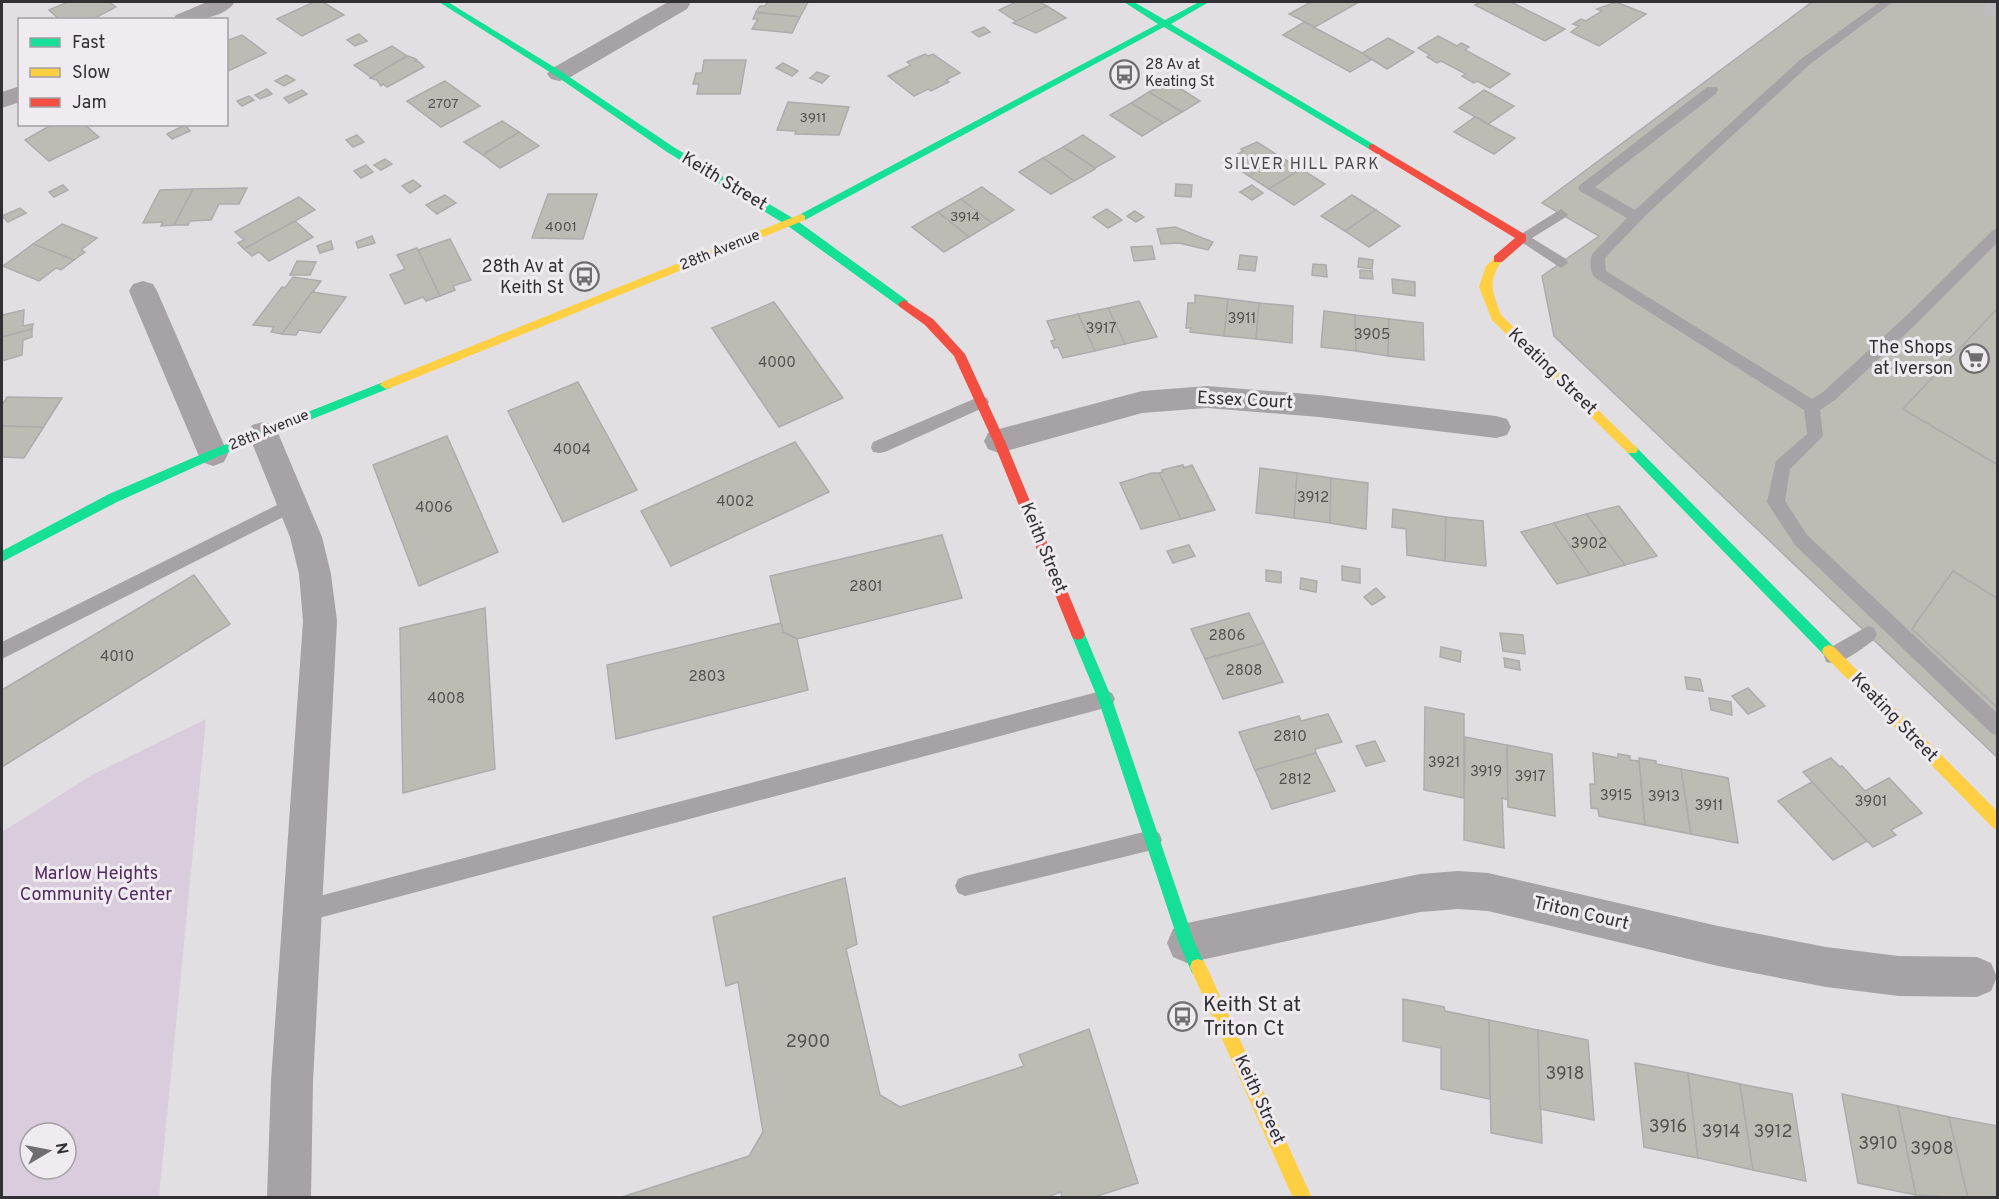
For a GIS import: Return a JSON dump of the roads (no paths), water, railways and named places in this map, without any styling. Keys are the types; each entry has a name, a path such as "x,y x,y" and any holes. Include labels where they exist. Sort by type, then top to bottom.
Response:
{"street":[{"path":"188,18 224,2"},
{"name":"Keith Street","path":"443,2 559,74 671,150 792,223 929,322 959,354 999,441 1105,699 1187,943 1303,1197"},
{"path":"1128,2 1463,200 1522,238"},
{"name":"28th Avenue","path":"2,557 113,498 213,454 792,223 1205,2"},
{"path":"559,74 679,4"},
{"path":"2,101 18,94"},
{"name":"Keating Street","path":"1522,238 1491,266 1485,287 1496,317 1615,433 1998,823"},
{"name":"28th Avenue","path":"143,291 213,454"},
{"name":"Essex Court","path":"999,441 1142,402 1207,397 1319,405 1496,427"},
{"path":"263,434 306,537 315,574 320,621 292,1081 289,1197"},
{"name":"Triton Court","path":"1187,943 1420,893 1458,890 1488,892 1719,946 1826,967 1899,976 1977,977"}],"lane":[{"path":"1812,407 1599,273 1598,257 1636,217 1805,62 1887,2"},
{"path":"1636,217 1585,188 1712,90"},
{"path":"1561,214 1522,238 1561,263"},
{"path":"1812,407 1829,396 1928,304 1998,233"},
{"path":"879,447 981,402"},
{"path":"1812,407 1815,436 1782,466 1776,502 1801,540 1998,727"},
{"path":"2,651 293,504"},
{"path":"1833,656 1868,634"},
{"path":"304,911 1105,699"},
{"path":"965,886 1152,840"}],"tunnel":[{"path":"1987,2 1998,6"}],"place":[{"name":"28 Av at Keating St","path":"1124,74"},
{"name":"28th Av at Keith St","path":"585,277"},
{"name":"The Shops at Iverson","path":"1974,358"},
{"name":"Keith St at Triton Ct","path":"1182,1017"}],"district":[{"name":"SILVER HILL PARK","path":"1302,165"}],"park label":[{"name":"Marlow Heights Community Center","path":"96,884"}]}
